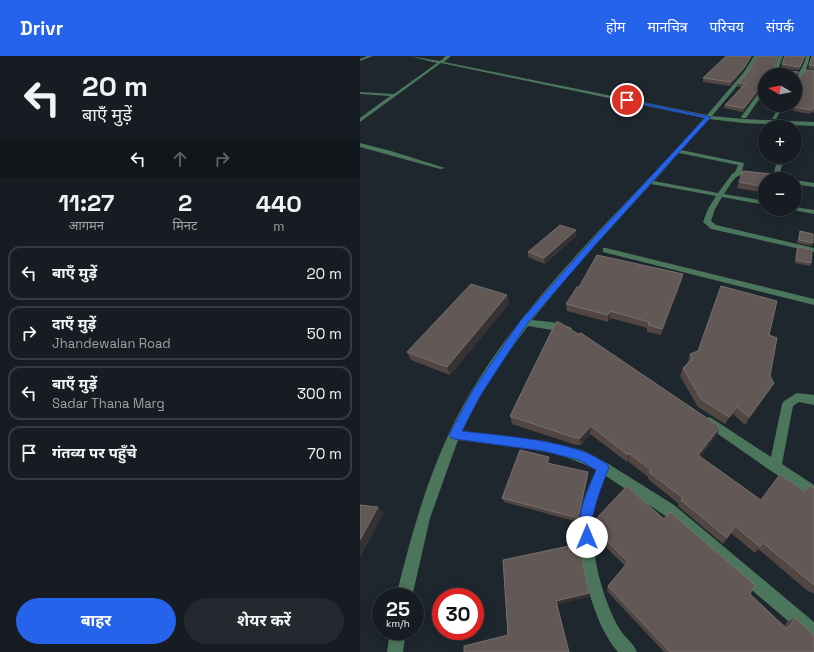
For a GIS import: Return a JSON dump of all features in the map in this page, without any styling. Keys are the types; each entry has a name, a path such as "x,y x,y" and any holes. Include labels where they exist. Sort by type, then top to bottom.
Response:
{"street":[{"path":"361,56 370,57"},
{"path":"413,56 710,115 758,122"},
{"path":"424,56 443,61"},
{"path":"360,120 449,56"},
{"path":"406,588 411,563 432,494 455,435 476,393 524,322 593,242 710,115 751,66 756,56"},
{"path":"778,68 781,56"},
{"path":"802,72 808,63 808,56"},
{"path":"360,60 370,57"},
{"path":"802,72 814,72"},
{"path":"360,93 395,95"},
{"path":"744,117 758,98"},
{"path":"774,118 778,112"},
{"path":"710,115 814,119"},
{"path":"802,124 814,124"},
{"path":"360,145 442,168"},
{"path":"677,151 742,164 738,173 734,175 720,195 708,217 708,222 710,225 814,250"},
{"path":"738,173 758,175"},
{"path":"648,182 758,202"},
{"path":"802,183 814,185"},
{"path":"802,210 814,212"},
{"path":"606,250 814,302"},
{"path":"524,322 562,327 579,336"},
{"path":"775,466 788,404 797,397 814,400"},
{"path":"697,414 814,492"},
{"path":"455,435 543,446 582,456 603,467 669,510 814,632"},
{"path":"603,467 591,498 586,522 588,552 599,601 614,634 629,652"},
{"path":"395,652 397,640"}],"building":[{"path":"726,56 751,56 744,68 731,82 703,78"},
{"path":"759,56 778,56 774,68 758,68 758,90 744,108 725,105 745,84 739,83"},
{"path":"785,56 805,56 800,67 782,64"},
{"path":"812,56 814,56 814,66 809,65"},
{"path":"806,70 814,71 814,108 812,110 802,108 802,75"},
{"path":"743,171 758,173 758,186 739,182"},
{"path":"560,225 576,230 544,258 528,252"},
{"path":"800,231 813,234 813,243 799,240"},
{"path":"798,247 812,250 811,263 796,260"},
{"path":"597,255 683,274 662,329 648,325 649,322 610,311 608,315 566,304 577,287 579,287"},
{"path":"471,284 507,295 447,367 407,352"},
{"path":"721,286 777,301 769,335 777,338 770,376 774,383 749,417 737,407 729,417 701,399 683,368 692,359 690,354 698,351"},
{"path":"556,322 559,322 578,334 581,333 720,427 698,455 761,500 780,474 805,492 809,486 814,488 814,585 763,543 760,547 735,526 727,538 681,500 683,498 649,472 651,470 629,453 628,455 591,426 580,438 576,438 510,416"},
{"path":"520,450 549,457 547,463 588,472 578,518 502,498"},
{"path":"627,486 664,519 670,512 755,585 750,594 787,629 795,618 814,635 814,652 670,652 608,586 628,562 594,528 594,521"},
{"path":"360,505 378,507 360,540"},
{"path":"579,544 589,593 556,601 569,652 464,652 464,646 508,635 503,560 569,546 568,551 574,545"}],"route":[{"path":"587,537 586,522 591,498 603,467 582,456 543,446 455,435 476,393 524,322 593,242 708,117 627,100"}]}
